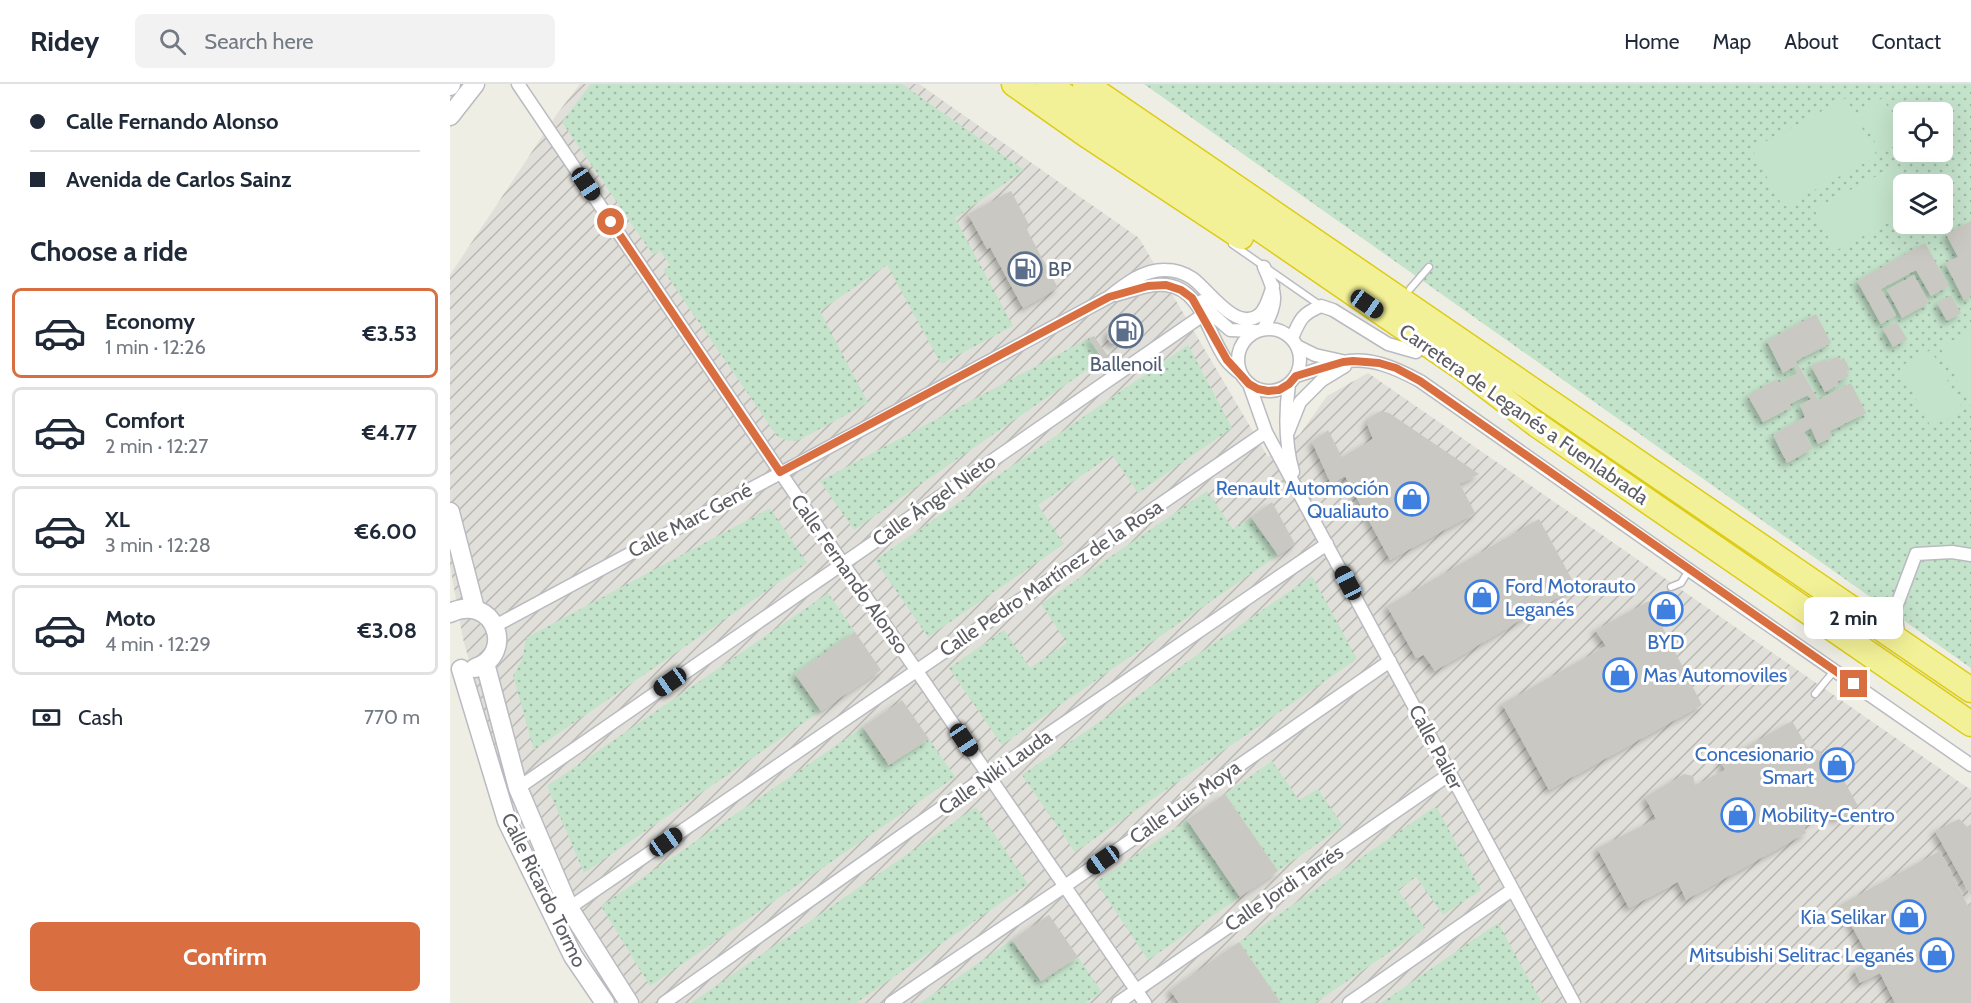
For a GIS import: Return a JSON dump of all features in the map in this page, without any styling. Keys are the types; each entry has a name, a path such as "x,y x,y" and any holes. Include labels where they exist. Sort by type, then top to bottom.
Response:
{"highway":[{"path":"1014,84 1085,134 1496,405 1537,425"},
{"name":"Carretera de Leganés a Fuenlabrada","path":"1048,84 1461,367 1537,425 1971,724"},
{"name":"Carretera de Leganés a Fuenlabrada","path":"1085,84 1971,690"},
{"path":"1112,84 1410,289 1617,436 1680,492"}],"street":[{"path":"450,116 475,84"},
{"name":"Calle Fernando Alonso","path":"518,84 842,563 1145,1003"},
{"path":"1264,267 1273,286 1275,301 1273,311 1259,330 1247,337 1241,345 1238,365 1245,379 1258,389 1279,390 1292,380 1348,361"},
{"path":"1109,297 1146,273 1163,270 1178,271 1192,278 1205,289 1224,310 1245,319 1258,316 1265,307 1273,286"},
{"path":"1134,279 1166,278 1186,286 1230,330 1274,328 1284,332 1294,342 1315,355 1348,361 1379,363 1396,368 1420,381 1971,765"},
{"name":"Calle Palier","path":"1109,297 1148,286 1166,285 1181,290 1192,298 1227,360 1245,379 1266,432 1574,1003"},
{"name":"Calle Marc Gené","path":"495,626 1109,297"},
{"path":"1292,380 1300,366 1300,355 1294,342 1298,324 1307,312 1321,306 1333,310 1388,344 1416,352"},
{"name":"Calle Ángel Nieto","path":"518,788 1203,315"},
{"path":"1287,436 1300,402 1322,380 1348,361"},
{"name":"Calle Palier","path":"1292,380 1286,412 1288,456 1298,491"},
{"name":"Calle Pedro Martínez de la Rosa","path":"569,908 1266,432"},
{"path":"450,512 475,609"},
{"name":"Calle Niki Lauda","path":"664,1003 988,775 1327,544"},
{"path":"1899,639 1895,610 1916,554 1952,552 1971,555"},
{"path":"450,613 458,609 475,609 490,619 495,626 496,646 485,663"},
{"name":"Calle Luis Moya","path":"891,1003 1065,886 1390,661"},
{"name":"Calle Ricardo Tormo","path":"606,1003 573,956 507,821 456,666 478,667 485,663 518,788 569,908 629,1003"},
{"name":"Calle Jordi Tarrés","path":"1118,1003 1450,774"},
{"path":"1349,1003 1512,890"}],"lane":[{"path":"1085,134 1122,169"},
{"path":"1221,236 1321,306"},
{"path":"1410,289 1429,267"},
{"path":"1671,588 1681,583 1689,570"},
{"path":"1815,694 1834,671"}],"shaded area":[{"path":"580,84 919,84 1139,238 1268,457 1300,434 1327,396 1368,373 1971,790 1971,1003 619,1003 563,913 507,794 463,639 450,565 450,275 557,114"}],"green space":[{"path":"591,84 902,84 1024,170 955,218 1013,326 941,364 887,265 820,311 868,403 799,440 788,441 777,436 663,270 670,265 660,251 653,255 562,122"},
{"path":"1144,84 1971,84 1971,668"},
{"path":"1846,98 1877,156 1783,207 1752,149"},
{"path":"1883,98 1893,117 1893,147 1881,153 1858,111"},
{"path":"1894,167 1897,174 1893,174 1893,220 1835,251 1814,209"},
{"path":"1971,331 1971,407 1940,347"},
{"path":"1089,338 1103,359 854,530 820,481"},
{"path":"1188,345 1232,428 1138,493 1112,455 1038,505 1064,544 928,637 875,560"},
{"path":"1931,350 1963,410 1931,427 1899,367"},
{"path":"1207,491 1233,529 1251,517 1278,555 1002,745 949,668 1004,630 1030,668 1067,643 1041,604"},
{"path":"770,508 807,563 534,750 513,676 522,660 526,638"},
{"path":"1312,576 1357,659 1075,852 1022,775"},
{"path":"828,593 855,632 795,674 821,711 584,873 547,786"},
{"path":"863,727 889,765 929,739 955,777 650,986 601,906"},
{"path":"1272,761 1299,800 1318,789 1343,826 1278,871 1225,794"},
{"path":"1436,806 1481,890 1443,915 1416,877 1398,890 1425,928 1315,1003 1281,1003 1239,942"},
{"path":"976,807 1028,884 856,1003 691,1003"},
{"path":"1187,820 1240,897 1148,960 1096,882"},
{"path":"1498,923 1542,1003 1381,1003"},
{"path":"1012,940 1041,981 1078,957 1102,992 1085,1003 920,1003"}],"building":[{"name":"BP","path":"1011,191 1029,225 1026,228 1058,288 1023,308 990,247 987,249 968,214"},
{"path":"1971,221 1971,296 1964,300 1945,263 1958,257 1946,234 1953,234 1953,230"},
{"path":"1925,243 1949,286 1931,296 1916,270 1881,289 1896,315 1881,324 1857,281"},
{"path":"1914,275 1929,303 1902,318 1887,290"},
{"path":"1951,295 1961,313 1947,321 1937,303"},
{"path":"1816,314 1831,343 1796,361 1818,400 1851,383 1866,413 1830,431 1832,437 1818,444 1811,428 1804,432 1812,449 1787,463 1773,435 1805,417 1800,405 1811,399 1808,395 1790,404 1792,407 1763,422 1748,396 1777,379 1779,383 1798,373 1795,366 1783,373 1767,341"},
{"path":"1897,322 1907,339 1893,347 1883,329"},
{"path":"1115,328 1121,330 1123,336 1121,342 1115,344 1109,342 1107,336 1109,330"},
{"path":"1094,336 1108,356 1103,359 1089,338"},
{"path":"1838,356 1840,360 1844,358 1850,370 1846,372 1849,376 1825,392 1811,366"},
{"name":"Renault Automoción Qualiauto","path":"1381,411 1389,413 1479,474 1460,484 1475,513 1390,560 1345,476 1331,484 1312,442 1328,430 1342,457 1373,439 1367,424 1372,416"},
{"path":"1272,502 1295,544 1278,555 1251,517"},
{"name":"Ford Motorauto Leganés","path":"1539,519 1576,587 1435,671 1424,655 1416,658 1387,606"},
{"name":"Mas Automoviles","path":"1649,601 1702,705 1549,790 1502,704 1606,646 1595,630"},
{"path":"855,632 881,670 821,711 795,674"},
{"path":"902,700 929,739 889,765 863,727"},
{"name":"Mobility-Centro","path":"1792,721 1807,747 1820,751 1832,774 1839,772 1858,806 1835,820 1828,811 1804,825 1806,833 1686,900 1678,882 1629,908 1597,848 1656,819 1645,797 1684,774 1693,776 1695,785 1725,770 1721,761"},
{"path":"1225,794 1278,871 1240,897 1187,820"},
{"path":"1959,819 1967,827 1971,824 1971,896 1935,831"},
{"name":"Kia Selikar","path":"1940,851 1968,906 1971,903 1971,1003 1895,1003 1880,973 1860,983 1854,970 1870,959 1840,905"},
{"path":"1049,915 1078,957 1041,981 1012,940"},
{"path":"1239,942 1281,1003 1179,1003 1170,990"}],"place":[{"name":"BP","path":"1025,269"},
{"name":"Ballenoil","path":"1126,331"},
{"name":"Renault Automoción Qualiauto","path":"1412,499"},
{"name":"Ford Motorauto Leganés","path":"1482,597"},
{"name":"BYD","path":"1666,609"},
{"name":"Mas Automoviles","path":"1620,675"},
{"name":"Concesionario Smart","path":"1837,765"},
{"name":"Mobility-Centro","path":"1738,815"},
{"name":"Kia Selikar","path":"1909,917"},
{"name":"Mitsubishi Selitrac Leganés","path":"1937,955"}],"route":[{"path":"611,222 780,472 1109,297 1148,286 1166,285 1181,290 1192,298 1227,360 1249,384 1258,389 1279,390 1296,376 1353,361 1379,363 1396,368 1420,381 1854,684"}]}
